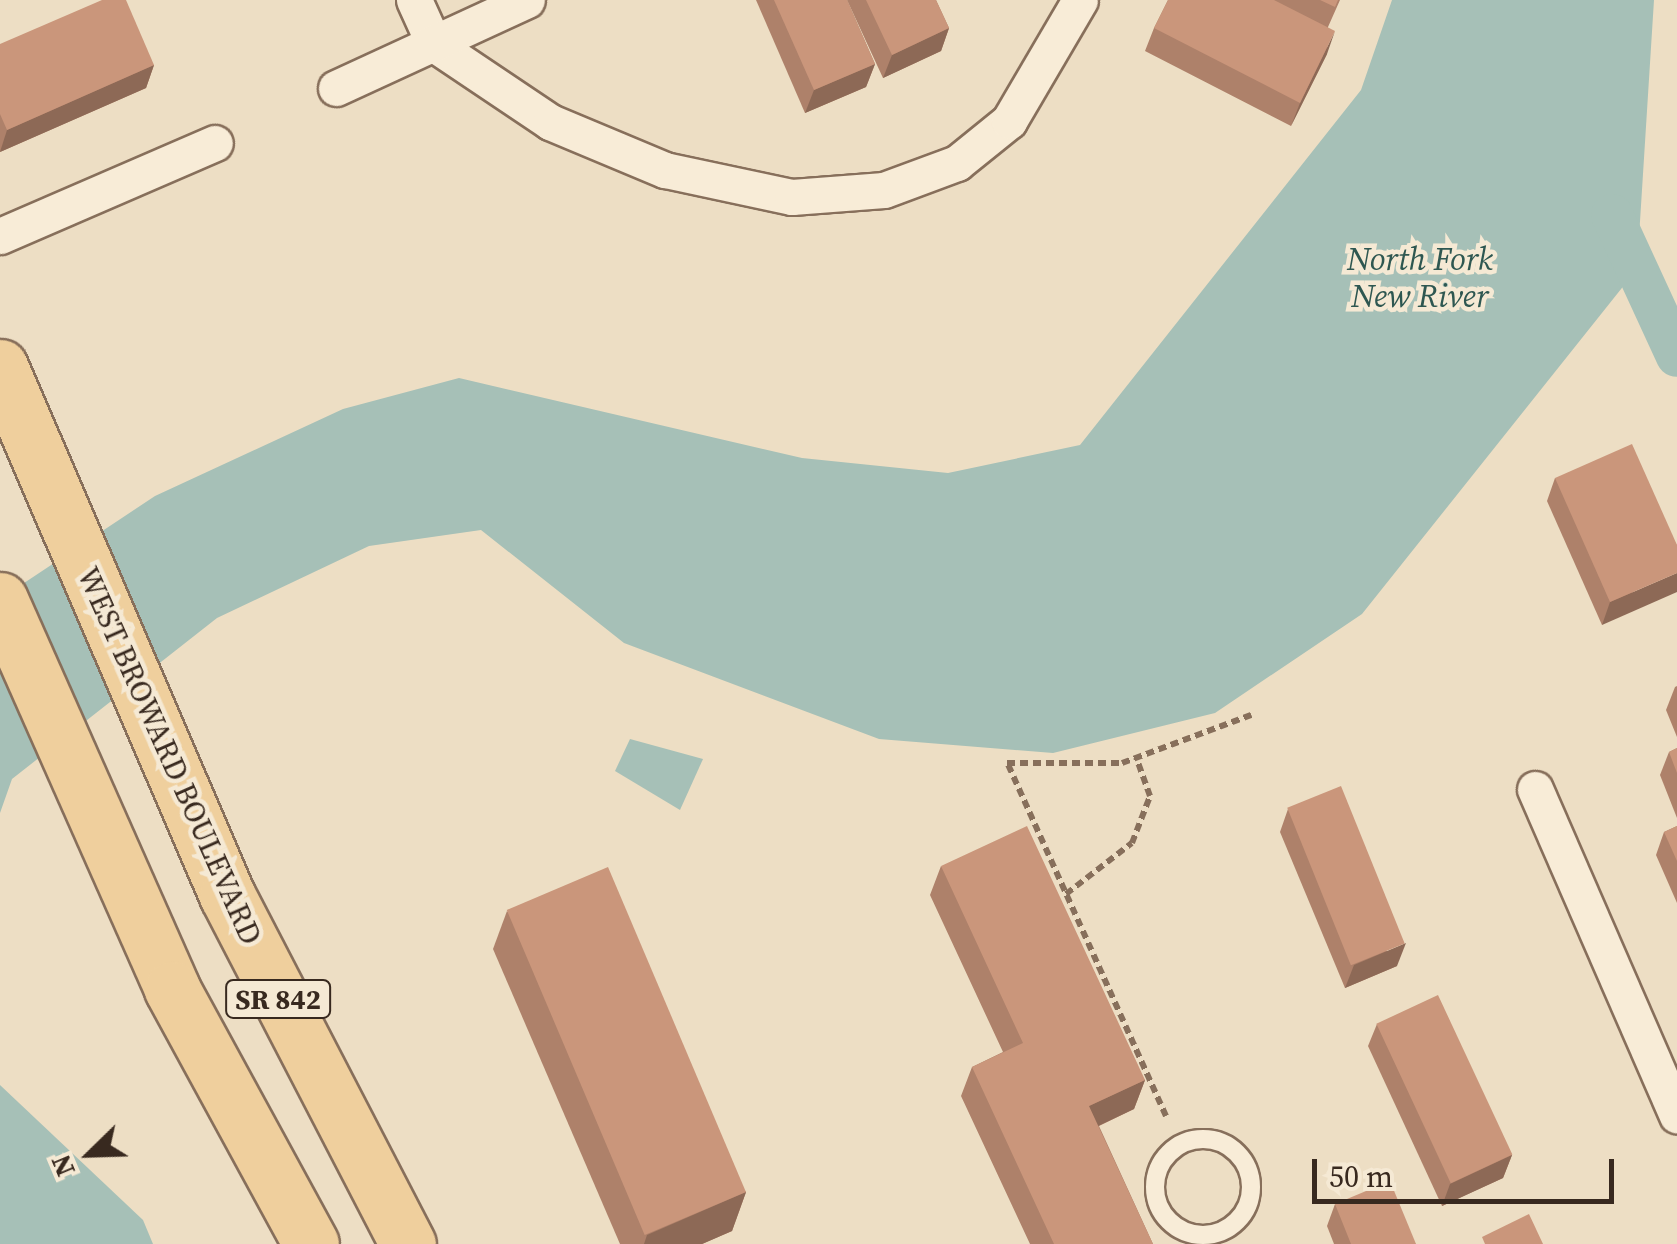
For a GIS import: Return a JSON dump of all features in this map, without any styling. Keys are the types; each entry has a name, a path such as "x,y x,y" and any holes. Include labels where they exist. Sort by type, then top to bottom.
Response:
{"main road":[{"name":"WEST BROWARD BOULEVARD","path":"0,367 227,895 408,1244"},
{"name":"SR 842","path":"0,600 172,989 311,1244"},
{"path":"172,989 222,1011 230,1021 351,1244"}],"street":[{"path":"414,0 434,44 567,129 665,170 792,197 884,190 957,164 1009,121 1080,0"},
{"path":"336,88 527,0"},
{"path":"0,236 215,143"},
{"path":"1534,788 1677,1116"}],"lane":[{"path":"1191,1139 1224,1143 1251,1179 1237,1222 1211,1240 1180,1230 1166,1220 1154,1189 1164,1158 1191,1139"}],"path":[{"path":"1166,1116 1007,762 1136,757 1251,715"},
{"path":"1066,894 1132,842 1150,796 1136,757"}],"water":[{"name":"North Fork New River","path":"1392,0 1654,0 1637,269 1362,614 1215,713 1053,753 879,739 624,643 481,530 369,546 217,618 12,779 0,813 0,599 155,496 343,409 459,378 802,458 948,473 1080,445 1361,90"},
{"path":"630,739 703,759 680,810 615,771"},
{"path":"0,1085 143,1220 153,1244 0,1244"}],"building":[{"path":"102,0 126,0 154,65 7,130 0,114 0,44"},
{"path":"774,0 847,0 875,64 814,90"},
{"path":"866,0 936,0 949,28 892,55"},
{"path":"1168,0 1274,0 1335,31 1300,103 1154,28"},
{"path":"1320,0 1338,0 1335,7"},
{"path":"1632,444 1677,545 1677,573 1610,602 1555,478"},
{"path":"1677,748 1677,773 1669,752"},
{"path":"1341,786 1405,944 1351,965 1287,808"},
{"path":"1027,826 1145,1080 1089,1106 1153,1244 1054,1244 972,1067 1023,1043 941,866"},
{"path":"1677,826 1677,861 1664,832"},
{"path":"608,867 746,1192 645,1235 507,910"},
{"path":"1438,995 1512,1155 1451,1183 1376,1024"},
{"path":"1390,1181 1416,1244 1351,1244 1335,1204"},
{"path":"1529,1214 1543,1244 1485,1244 1482,1237"}],"waterway":[{"path":"1612,215 1677,356"}]}
